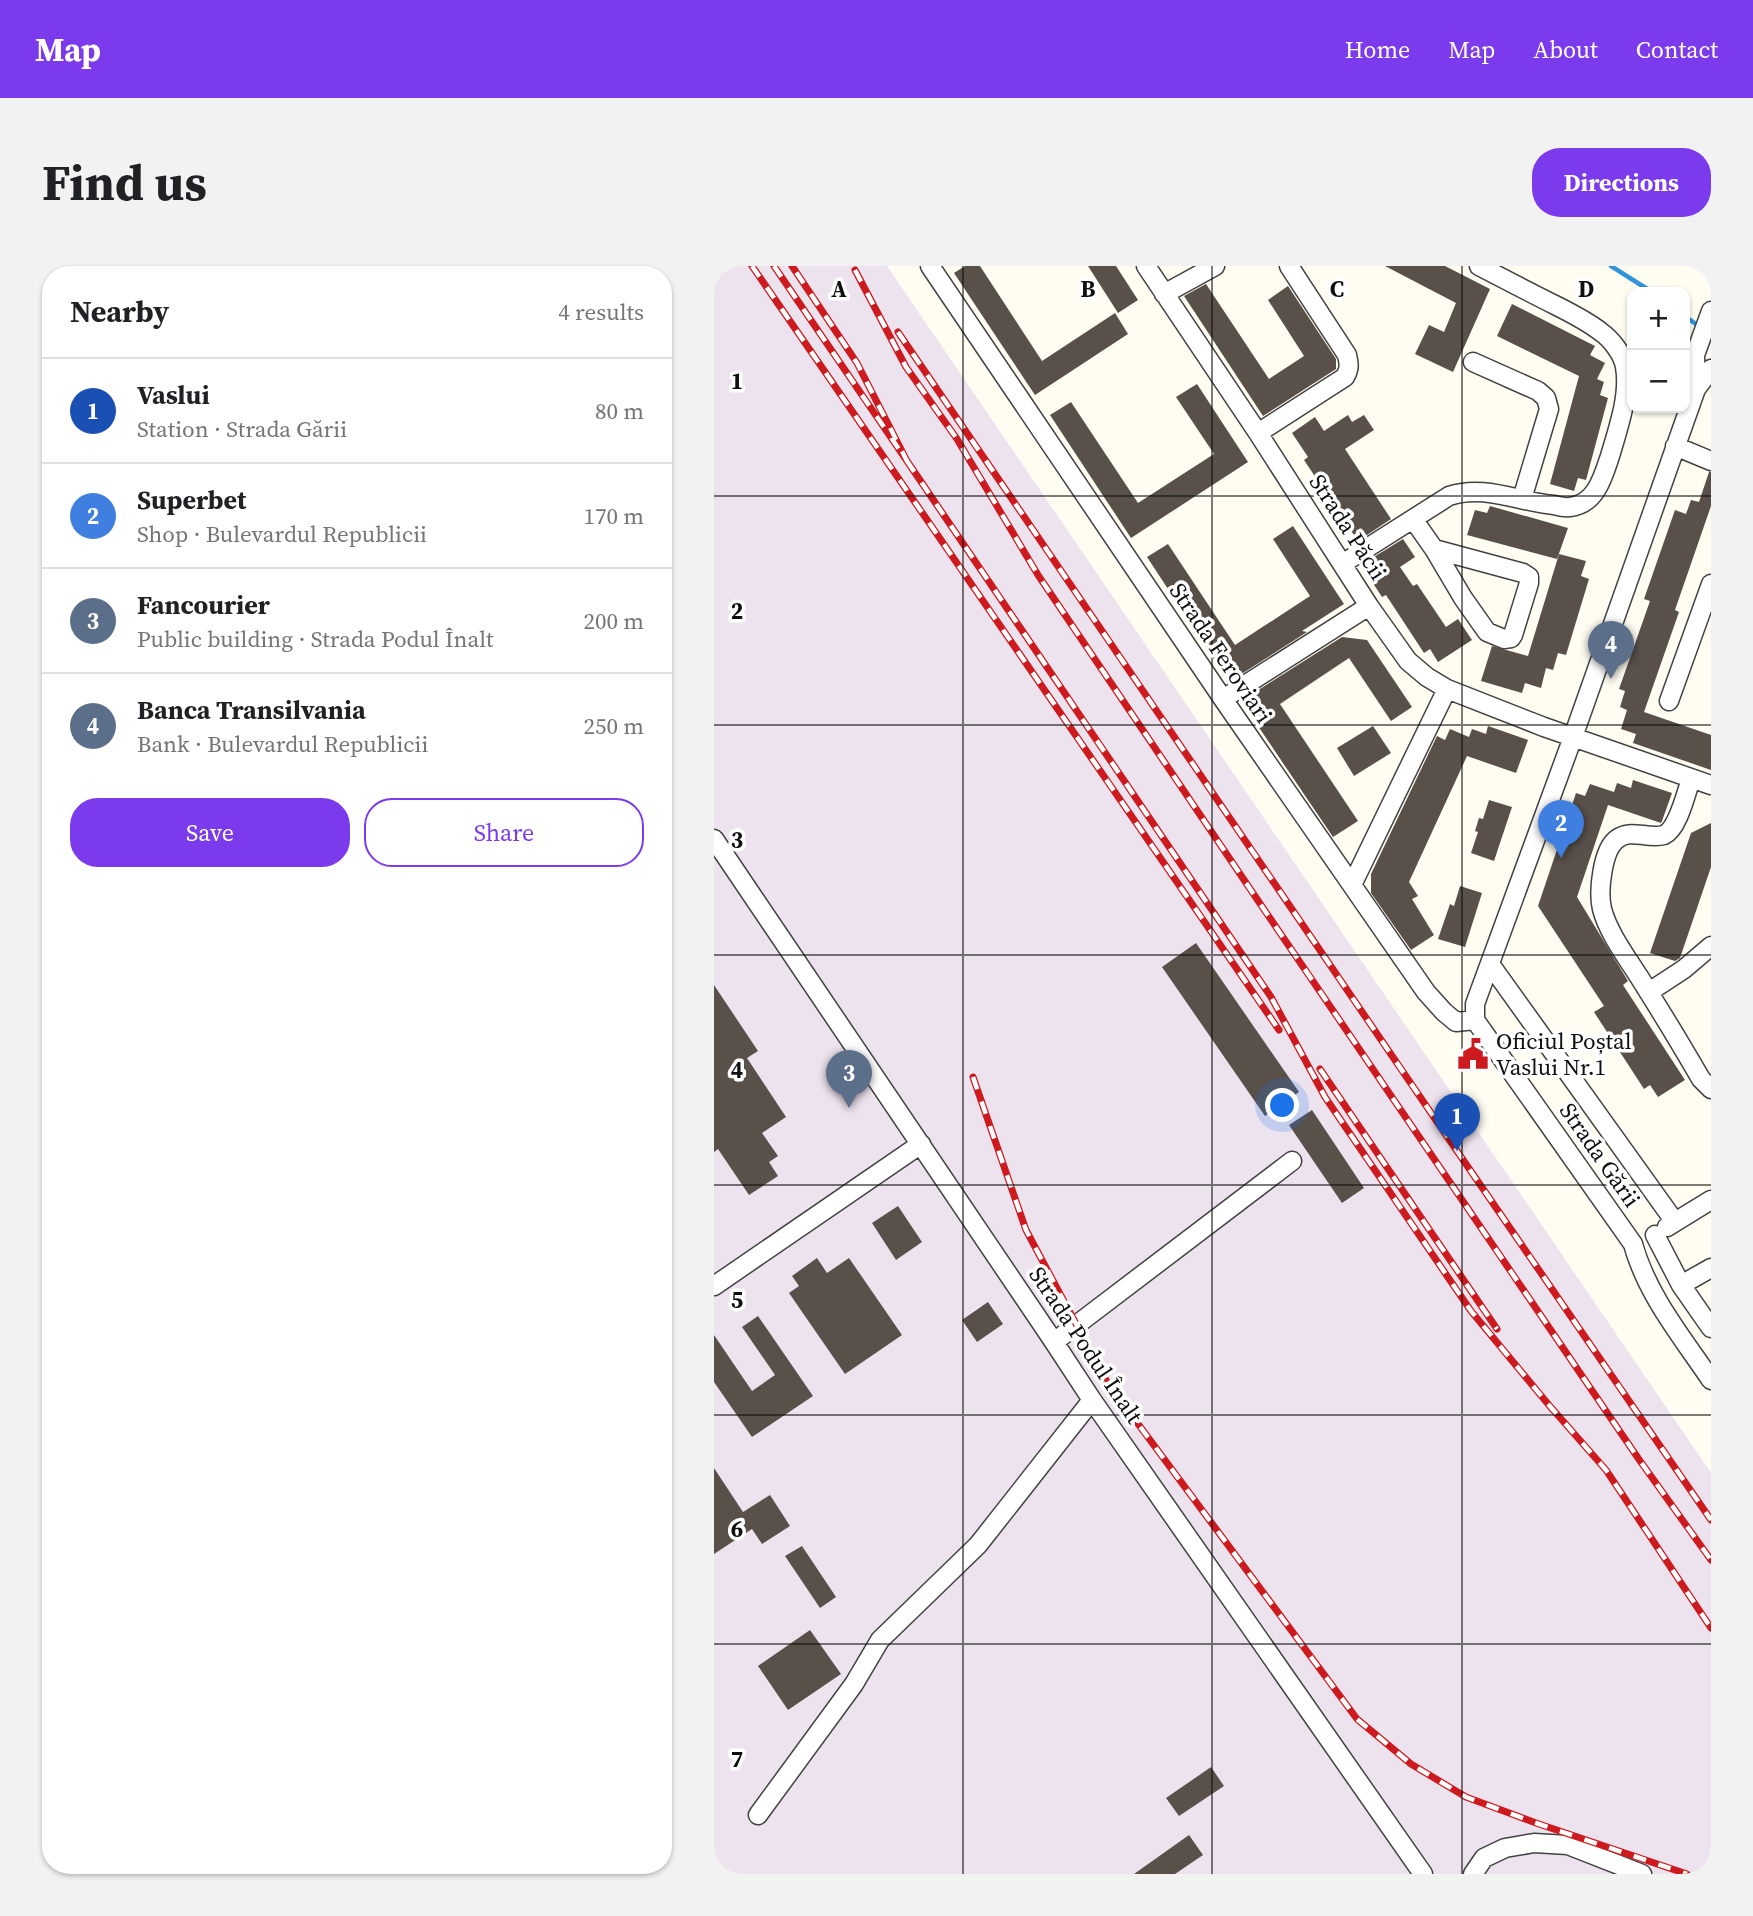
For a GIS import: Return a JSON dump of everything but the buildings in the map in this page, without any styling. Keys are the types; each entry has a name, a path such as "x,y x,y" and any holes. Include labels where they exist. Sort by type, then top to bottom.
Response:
{"street":[{"name":"Strada Păcii","path":"1146,266 1408,661 1447,689 1711,785"},
{"path":"1164,294 1215,266"},
{"path":"1258,433 1345,377 1350,365 1289,266"},
{"path":"1342,564 1448,496 1461,492 1480,491 1538,504 1570,507 1585,501 1597,490 1615,440 1626,384 1625,364 1604,333 1479,266"},
{"name":"Strada Feroviari","path":"937,269 1223,699 1352,885"},
{"path":"1696,389 1695,355 1711,311"},
{"path":"1473,362 1538,391 1546,398 1549,409 1522,499"},
{"path":"1447,689 1352,885 1435,1003 1456,1022 1475,1020 1475,1004 1573,737 1675,446 1696,389 1711,369"},
{"path":"1675,446 1711,461"},
{"path":"1413,519 1487,632 1504,639 1511,638 1529,577 1523,573 1434,549"},
{"path":"1669,701 1711,583"},
{"path":"1223,699 1369,606"},
{"path":"1691,779 1677,817 1666,834 1654,837 1632,834 1615,840 1603,870 1600,893 1603,911 1622,949 1701,1079 1711,1088"},
{"name":"Strada Podul Înalt","path":"714,839 1092,1400 1423,1874"},
{"path":"1649,992 1711,946"},
{"name":"Strada Gării","path":"1490,964 1675,1222"},
{"name":"Strada Gării","path":"1475,1020 1633,1244 1640,1269 1653,1293 1711,1380"},
{"path":"714,1286 921,1144"},
{"path":"1055,1342 1292,1161"},
{"path":"1633,1244 1655,1235 1711,1200"},
{"path":"1655,1235 1681,1286 1711,1328"},
{"path":"1681,1286 1711,1268"},
{"path":"758,1815 855,1684 880,1640 978,1545 1092,1400"},
{"path":"1473,1874 1484,1858 1505,1848 1534,1843 1568,1845 1642,1874"}],"shaded area":[{"path":"736,266 887,266 1711,1473 1711,1874 714,1874 714,277"}],"waterway":[{"path":"1611,266 1644,287"},
{"path":"1690,320 1701,328"}],"railway":[{"path":"752,266 1279,1030"},
{"path":"774,266 907,461 857,363 792,266"},
{"path":"855,270 906,367 957,439 1038,575 1638,1458 1711,1560"},
{"path":"898,332 1711,1520"},
{"path":"907,461 1271,997 1325,1097 1471,1311 1553,1410"},
{"path":"1320,1069 1497,1329"},
{"path":"973,1077 1026,1230 1107,1382 1357,1719 1411,1764 1466,1797 1687,1874"},
{"path":"1548,1404 1606,1470 1711,1628"}],"place":[{"name":"Banca Transilvania","path":"1611,679"},
{"name":"Superbet","path":"1561,858"},
{"name":"Oficiul Poștal Vaslui Nr.1","path":"1473,1054"},
{"name":"Fancourier","path":"849,1108"},
{"name":"Vaslui","path":"1457,1151"}]}
